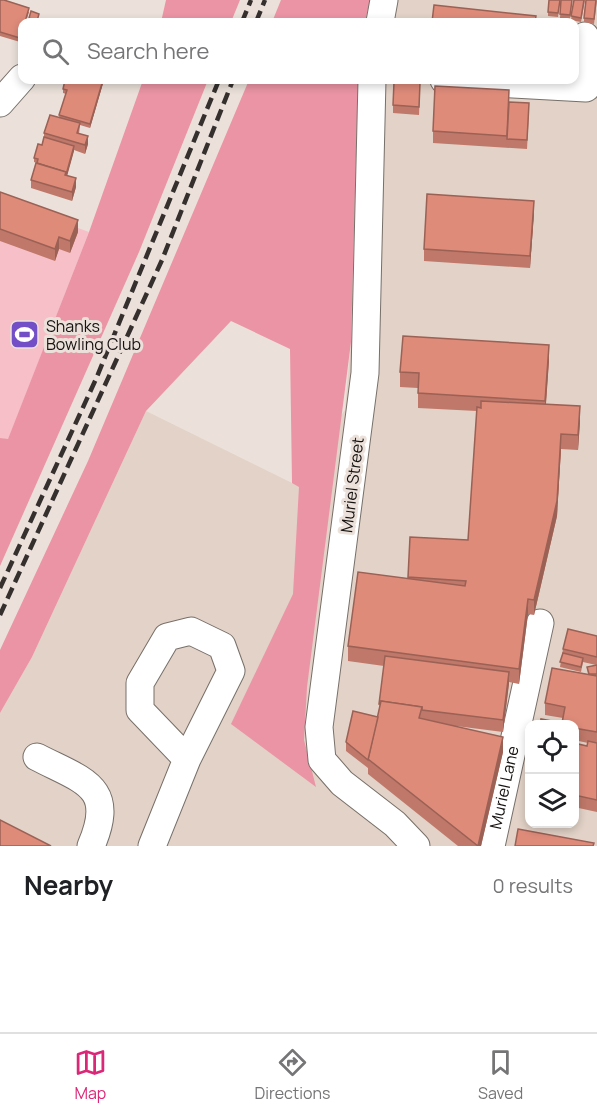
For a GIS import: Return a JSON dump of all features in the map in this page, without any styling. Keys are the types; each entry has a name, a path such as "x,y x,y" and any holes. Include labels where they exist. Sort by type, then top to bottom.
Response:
{"street":[{"path":"381,18 384,0"},
{"path":"515,84 586,88 585,36"},
{"path":"0,104 18,83"},
{"name":"Muriel Street","path":"372,84 365,373 319,727 322,760 342,783 395,824 416,846"},
{"name":"Muriel Lane","path":"491,846 540,623"},
{"path":"37,757 90,784 100,805 99,827 91,846"},
{"path":"152,846 187,759"}],"shaded area":[{"path":"166,0 240,0 233,18 162,18"},
{"path":"281,0 370,0 366,18 274,18"},
{"path":"370,0 597,0 597,846 0,846 0,713 32,657 146,411 292,483 345,410 351,341 358,84 579,84 579,18 366,18"},
{"path":"142,84 206,84 139,252 0,566 0,438 8,439 89,232"},
{"path":"247,84 358,84 351,342 307,687 304,740 316,787 231,724 293,594 299,487 292,483 290,349 231,321 146,411 32,657 0,713 0,650 88,461"},
{"name":"Shanks Bowling Club","path":"0,199 89,232 8,440 0,438"}],"building":[{"path":"0,0 29,8 26,18 18,18 18,37 0,32"},
{"path":"549,0 560,0 558,13 548,12"},
{"path":"561,0 572,0 570,15 560,14"},
{"path":"574,0 584,0 581,18 571,16"},
{"path":"586,0 596,0 594,19 584,18"},
{"path":"434,5 536,16 536,18 432,18"},
{"path":"31,11 39,14 38,18 29,18"},
{"path":"64,84 102,84 90,124 59,115 67,90 63,89"},
{"path":"394,84 420,84 419,107 393,105"},
{"path":"435,86 509,90 507,136 433,131"},
{"path":"509,102 529,103 527,140 507,139"},
{"path":"50,115 80,123 77,133 88,136 85,145 44,133"},
{"path":"44,137 74,146 66,175 66,172 37,163 38,159 34,158 38,144 42,145"},
{"path":"36,163 66,172 65,175 76,178 72,192 31,180"},
{"path":"0,192 78,220 70,241 59,237 55,249 0,229"},
{"path":"427,194 534,201 530,256 424,249"},
{"path":"403,336 549,345 545,401 418,393 419,373 400,372"},
{"path":"481,401 580,406 578,435 561,434 557,501 534,600 528,599 519,669 348,646 358,572 465,586 466,581 408,577 410,537 468,540 477,407 481,408"},
{"path":"568,629 597,636 597,657 563,649"},
{"path":"563,653 583,658 581,667 560,662"},
{"path":"385,656 509,672 503,720 422,710 422,707 381,701 379,704"},
{"path":"597,665 597,674 589,674 587,667"},
{"path":"552,668 597,676 597,732 579,729 579,720 563,720 565,707 545,703"},
{"path":"381,701 422,707 419,718 503,737 478,846 368,759"},
{"path":"353,711 378,717 368,760 346,742"},
{"path":"588,741 597,743 597,800 579,796 579,744 587,746"},
{"path":"0,820 51,846 0,846"},
{"path":"518,829 594,843 593,846 515,846"}],"railway":[{"path":"244,18 251,0"},
{"path":"258,18 265,0"},
{"path":"0,588 96,379 217,84"},
{"path":"0,615 162,260 231,84"}],"place":[{"name":"Shanks Bowling Club","path":"25,335"}]}
